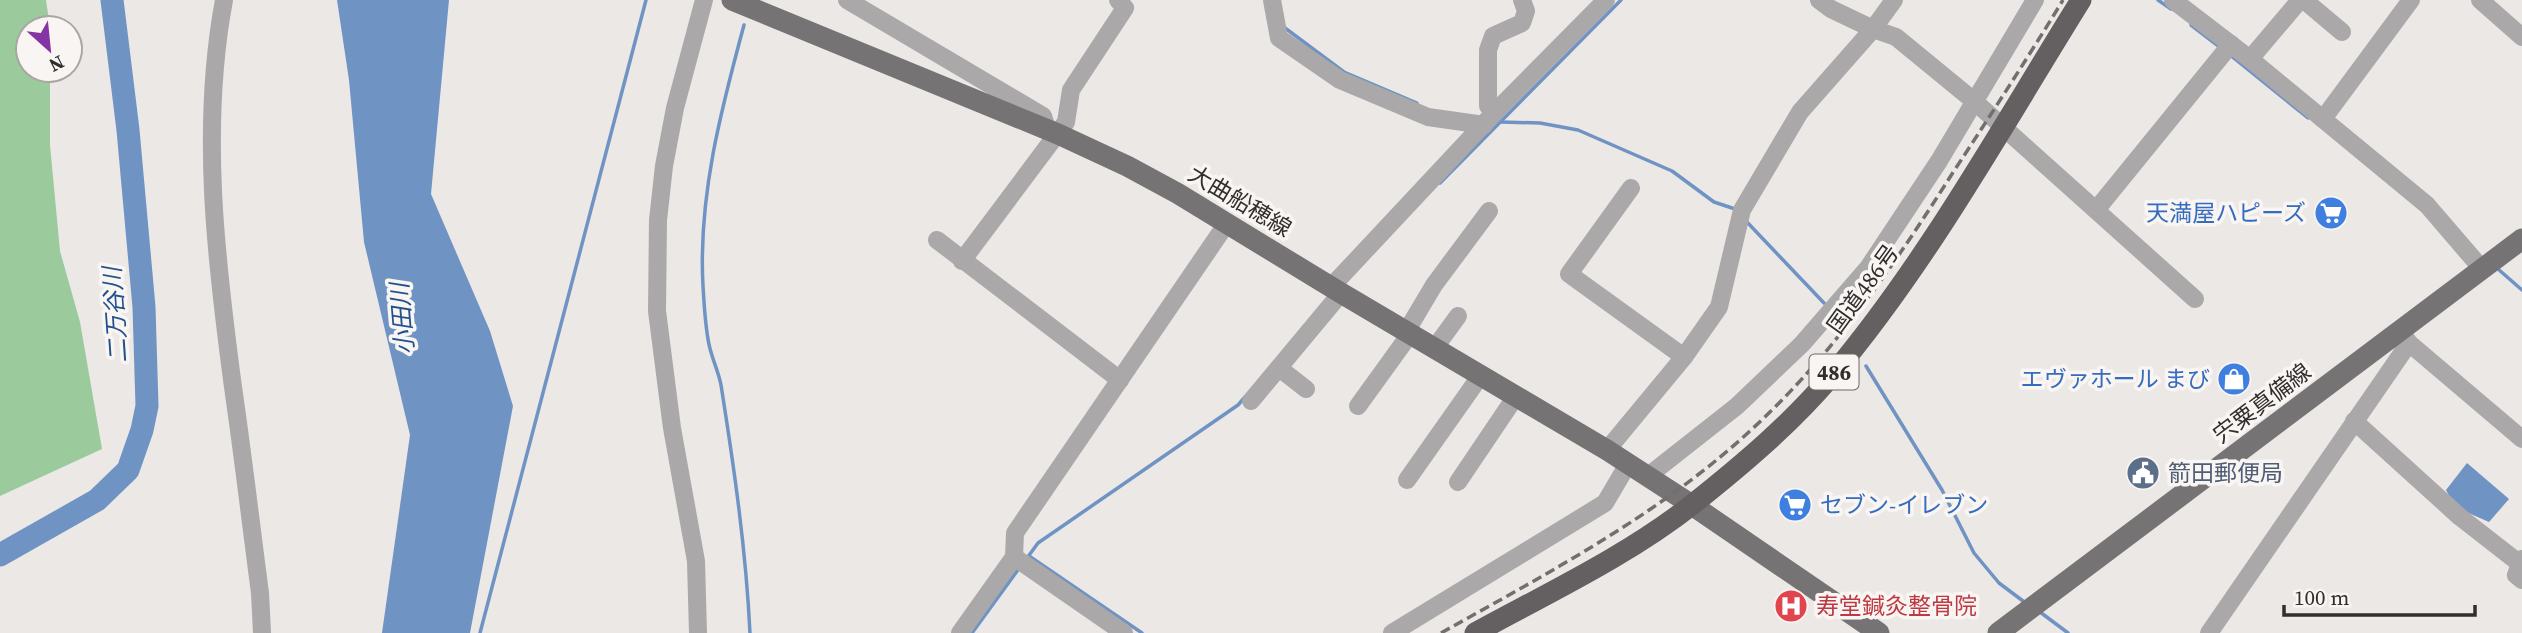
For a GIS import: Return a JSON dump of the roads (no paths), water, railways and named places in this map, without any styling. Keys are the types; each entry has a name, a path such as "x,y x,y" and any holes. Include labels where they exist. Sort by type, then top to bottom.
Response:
{"highway":[{"name":"国道486号","path":"1475,633 1601,564 1692,505 1766,443 1832,376 1912,270 2081,0"}],"main road":[{"name":"大曲船穂線","path":"732,0 1052,131 1127,166 1607,450 1692,505"},
{"name":"宍粟真備線","path":"1998,633 2405,337 2482,269 2522,239"},
{"path":"1692,505 1879,633"}],"street":[{"path":"225,0 214,99 214,212 218,276 260,593 262,633"},
{"path":"698,633 695,561 672,428 657,311 658,220 664,166 675,108 704,0"},
{"path":"847,0 869,6 1043,116 1052,131"},
{"path":"1272,0 1279,37 1340,80 1428,117 1489,119"},
{"path":"1489,119 1488,50 1493,36 1522,23 1526,11 1522,0"},
{"path":"1251,401 1279,368 1296,337 1336,290 1489,119 1606,0"},
{"path":"1819,0 1831,9 1872,29 1896,37 1974,101 2195,299"},
{"path":"1607,450 1684,357 1719,307 1741,214 1800,112 1894,0"},
{"path":"1647,476 1737,406 1802,344 1868,268 1939,161 2035,0"},
{"path":"2173,0 2227,49 2250,59 2427,205 2482,269"},
{"path":"2250,59 2302,0 2342,32"},
{"path":"2323,119 2412,0"},
{"path":"2480,0 2522,37"},
{"path":"962,261 1052,131 1066,122 1071,90 1128,3"},
{"path":"2095,210 2227,49"},
{"path":"1631,188 1569,274 1684,357"},
{"path":"1358,406 1408,333 1434,285 1489,211"},
{"path":"960,633 1014,557 1015,533 1227,223"},
{"path":"937,240 1120,380"},
{"path":"1434,349 1458,316"},
{"path":"2210,633 2354,421 2405,337 2522,439"},
{"path":"1279,368 1306,389"},
{"path":"1407,480 1481,375"},
{"path":"1458,482 1516,396"},
{"path":"2354,421 2459,517 2521,568"},
{"path":"1392,633 1605,503 1628,464"},
{"path":"1014,557 1124,633"}],"water":[{"name":"小田川","path":"337,0 449,0 431,194 490,331 513,406 470,633 382,633 410,435 364,242 349,80"},
{"path":"2467,463 2509,499 2489,522 2455,507 2446,490"}],"waterway":[{"name":"二万谷川","path":"0,555 97,500 128,470 147,406 144,307 128,130 112,0"},
{"path":"480,633 646,0"},
{"path":"1440,183 1621,0"},
{"path":"2158,0 2171,9"},
{"path":"744,25 713,154 702,253 706,326 710,351 721,385 730,447 750,633"},
{"path":"2191,25 2221,48"},
{"path":"1285,28 1344,72 1417,103"},
{"path":"2230,55 2308,118"},
{"path":"1501,122 1540,123 1578,130 1672,171 1714,202 1735,209"},
{"path":"1745,220 1824,303"},
{"path":"2498,269 2522,290"},
{"path":"1866,366 1942,490 1974,553 1999,583 2023,601"},
{"path":"1027,558 1038,543 1238,405 1245,397"},
{"path":"1029,556 1142,633"},
{"path":"972,633 1020,567"},
{"path":"2040,612 2068,633"}],"railway":[{"path":"1441,633 1562,565 1641,516 1715,461 1780,402 1834,341 1884,276 1930,209 2063,0"}],"place":[{"name":"天満屋ハピーズ","path":"2331,213"},
{"name":"エヴァホール まび","path":"2234,379"},
{"name":"箭田郵便局","path":"2143,473"},
{"name":"セブン-イレブン","path":"1795,505"},
{"name":"寿堂鍼灸整骨院","path":"1791,606"}]}
